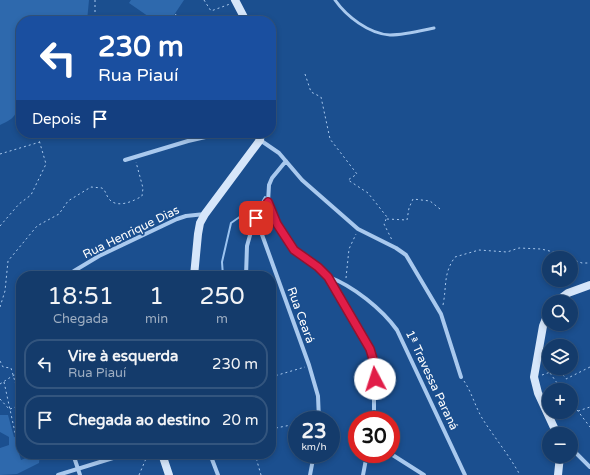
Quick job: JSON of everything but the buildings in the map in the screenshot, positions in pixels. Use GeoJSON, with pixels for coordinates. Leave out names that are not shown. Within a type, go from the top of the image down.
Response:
{"type":"FeatureCollection","features":[{"type":"Feature","properties":{"kind":"street"},"geometry":{"type":"LineString","coordinates":[[235,1],[243,16]]}},
{"type":"Feature","properties":{"kind":"street"},"geometry":{"type":"LineString","coordinates":[[125,160],[201,138]]}},
{"type":"Feature","properties":{"kind":"street"},"geometry":{"type":"LineString","coordinates":[[194,271],[200,223],[259,138]]}},
{"type":"Feature","properties":{"kind":"street"},"geometry":{"type":"LineString","coordinates":[[261,138],[276,150],[310,188],[358,230],[396,248],[410,260],[441,314],[461,376]]}},
{"type":"Feature","properties":{"kind":"street"},"geometry":{"type":"LineString","coordinates":[[286,161],[272,178],[269,185],[268,202],[277,224],[294,250],[318,267],[328,277],[370,349],[374,370],[374,411]]}},
{"type":"Feature","properties":{"kind":"street"},"geometry":{"type":"LineString","coordinates":[[246,271],[247,246],[252,228],[256,218],[268,202]]}},
{"type":"Feature","properties":{"kind":"street","name":"Rua Henrique Dias"},"geometry":{"type":"LineString","coordinates":[[74,271],[99,256],[186,216],[205,214]]}},
{"type":"Feature","properties":{"kind":"street","name":"Rua Ceará"},"geometry":{"type":"LineString","coordinates":[[256,218],[275,271]]}},
{"type":"Feature","properties":{"kind":"street","name":"Rua Ceará"},"geometry":{"type":"LineString","coordinates":[[276,273],[309,365],[318,396],[319,411]]}},
{"type":"Feature","properties":{"kind":"street","name":"1ª Travessa Paraná"},"geometry":{"type":"LineString","coordinates":[[328,277],[344,284],[386,316],[397,330],[465,475]]}},
{"type":"Feature","properties":{"kind":"street"},"geometry":{"type":"LineString","coordinates":[[565,295],[590,285]]}},
{"type":"Feature","properties":{"kind":"street"},"geometry":{"type":"LineString","coordinates":[[542,331],[534,377],[540,399],[554,427]]}},
{"type":"Feature","properties":{"kind":"street"},"geometry":{"type":"LineString","coordinates":[[578,455],[590,467]]}},
{"type":"Feature","properties":{"kind":"street"},"geometry":{"type":"LineString","coordinates":[[75,459],[80,475]]}},
{"type":"Feature","properties":{"kind":"street"},"geometry":{"type":"LineString","coordinates":[[58,475],[110,459]]}},
{"type":"Feature","properties":{"kind":"street"},"geometry":{"type":"LineString","coordinates":[[164,459],[169,475]]}},
{"type":"Feature","properties":{"kind":"street"},"geometry":{"type":"LineString","coordinates":[[212,459],[218,475]]}},
{"type":"Feature","properties":{"kind":"street"},"geometry":{"type":"LineString","coordinates":[[400,460],[424,475]]}},
{"type":"Feature","properties":{"kind":"street"},"geometry":{"type":"LineString","coordinates":[[310,475],[312,463]]}},
{"type":"Feature","properties":{"kind":"street"},"geometry":{"type":"LineString","coordinates":[[363,475],[365,463]]}},
{"type":"Feature","properties":{"kind":"street"},"geometry":{"type":"LineString","coordinates":[[558,475],[559,463]]}},
{"type":"Feature","properties":{"kind":"lane"},"geometry":{"type":"LineString","coordinates":[[335,0],[354,19],[377,32],[389,35],[434,28]]}},
{"type":"Feature","properties":{"kind":"path"},"geometry":{"type":"LineString","coordinates":[[95,0],[95,16]]}},
{"type":"Feature","properties":{"kind":"path"},"geometry":{"type":"LineString","coordinates":[[204,0],[211,11],[235,1]]}},
{"type":"Feature","properties":{"kind":"path"},"geometry":{"type":"LineString","coordinates":[[176,12],[176,16]]}},
{"type":"Feature","properties":{"kind":"path"},"geometry":{"type":"LineString","coordinates":[[306,74],[311,92],[321,96],[330,139],[357,174],[348,180],[368,192],[387,217],[384,224],[396,248]]}},
{"type":"Feature","properties":{"kind":"path"},"geometry":{"type":"LineString","coordinates":[[0,226],[19,204],[31,195],[46,164],[39,138]]}},
{"type":"Feature","properties":{"kind":"path"},"geometry":{"type":"LineString","coordinates":[[0,154],[40,142]]}},
{"type":"Feature","properties":{"kind":"path"},"geometry":{"type":"LineString","coordinates":[[0,306],[5,290],[8,261],[37,226],[59,214],[68,201],[91,187],[102,188],[109,199],[114,203],[134,201],[142,196],[143,188],[135,158]]}},
{"type":"Feature","properties":{"kind":"path"},"geometry":{"type":"LineString","coordinates":[[386,219],[407,220],[409,208],[413,199],[430,201],[440,209]]}},
{"type":"Feature","properties":{"kind":"path"},"geometry":{"type":"LineString","coordinates":[[344,284],[348,268],[347,262],[349,249],[358,230]]}},
{"type":"Feature","properties":{"kind":"path"},"geometry":{"type":"LineString","coordinates":[[441,314],[447,271],[456,256],[479,250],[507,252],[519,248],[550,251]]}},
{"type":"Feature","properties":{"kind":"path"},"geometry":{"type":"LineString","coordinates":[[578,261],[582,263],[590,262]]}},
{"type":"Feature","properties":{"kind":"path"},"geometry":{"type":"LineString","coordinates":[[0,361],[3,367],[12,368],[16,383]]}},
{"type":"Feature","properties":{"kind":"path"},"geometry":{"type":"LineString","coordinates":[[276,375],[309,365]]}},
{"type":"Feature","properties":{"kind":"path"},"geometry":{"type":"LineString","coordinates":[[578,374],[590,368]]}},
{"type":"Feature","properties":{"kind":"path"},"geometry":{"type":"LineString","coordinates":[[0,384],[14,375]]}},
{"type":"Feature","properties":{"kind":"path"},"geometry":{"type":"LineString","coordinates":[[534,377],[542,375]]}},
{"type":"Feature","properties":{"kind":"path"},"geometry":{"type":"LineString","coordinates":[[563,375],[566,379],[575,375]]}},
{"type":"Feature","properties":{"kind":"path"},"geometry":{"type":"LineString","coordinates":[[461,376],[471,390],[481,416],[514,463],[520,475]]}},
{"type":"Feature","properties":{"kind":"path"},"geometry":{"type":"LineString","coordinates":[[4,382],[16,437]]}},
{"type":"Feature","properties":{"kind":"path"},"geometry":{"type":"LineString","coordinates":[[0,399],[10,409]]}},
{"type":"Feature","properties":{"kind":"path"},"geometry":{"type":"LineString","coordinates":[[10,409],[16,407]]}},
{"type":"Feature","properties":{"kind":"path"},"geometry":{"type":"LineString","coordinates":[[578,411],[590,407]]}},
{"type":"Feature","properties":{"kind":"path"},"geometry":{"type":"LineString","coordinates":[[578,412],[590,427]]}},
{"type":"Feature","properties":{"kind":"path"},"geometry":{"type":"LineString","coordinates":[[276,428],[288,426]]}},
{"type":"Feature","properties":{"kind":"path"},"geometry":{"type":"LineString","coordinates":[[139,475],[146,459]]}},
{"type":"Feature","properties":{"kind":"path"},"geometry":{"type":"LineString","coordinates":[[256,459],[261,475]]}},
{"type":"Feature","properties":{"kind":"shaded area"},"geometry":{"type":"Polygon","coordinates":[[[0,0],[89,0],[87,16],[16,16],[16,112],[13,118],[0,125],[0,0]]]}},
{"type":"Feature","properties":{"kind":"shaded area"},"geometry":{"type":"Polygon","coordinates":[[[131,0],[184,0],[173,16],[148,16],[129,3],[131,0]]]}},
{"type":"Feature","properties":{"kind":"shaded area"},"geometry":{"type":"Polygon","coordinates":[[[0,415],[8,415],[14,437],[16,437],[16,459],[39,459],[39,463],[17,474],[0,475],[0,448],[9,445],[9,437],[0,432],[0,415]]]}},
{"type":"Feature","properties":{"kind":"waterway"},"geometry":{"type":"LineString","coordinates":[[223,271],[222,262],[231,223],[241,216],[248,217],[260,206],[265,197]]}},
{"type":"Feature","properties":{"kind":"route"},"geometry":{"type":"LineString","coordinates":[[256,218],[268,202],[277,224],[294,250],[318,267],[328,277],[370,349],[373,359],[375,379]]}}]}
